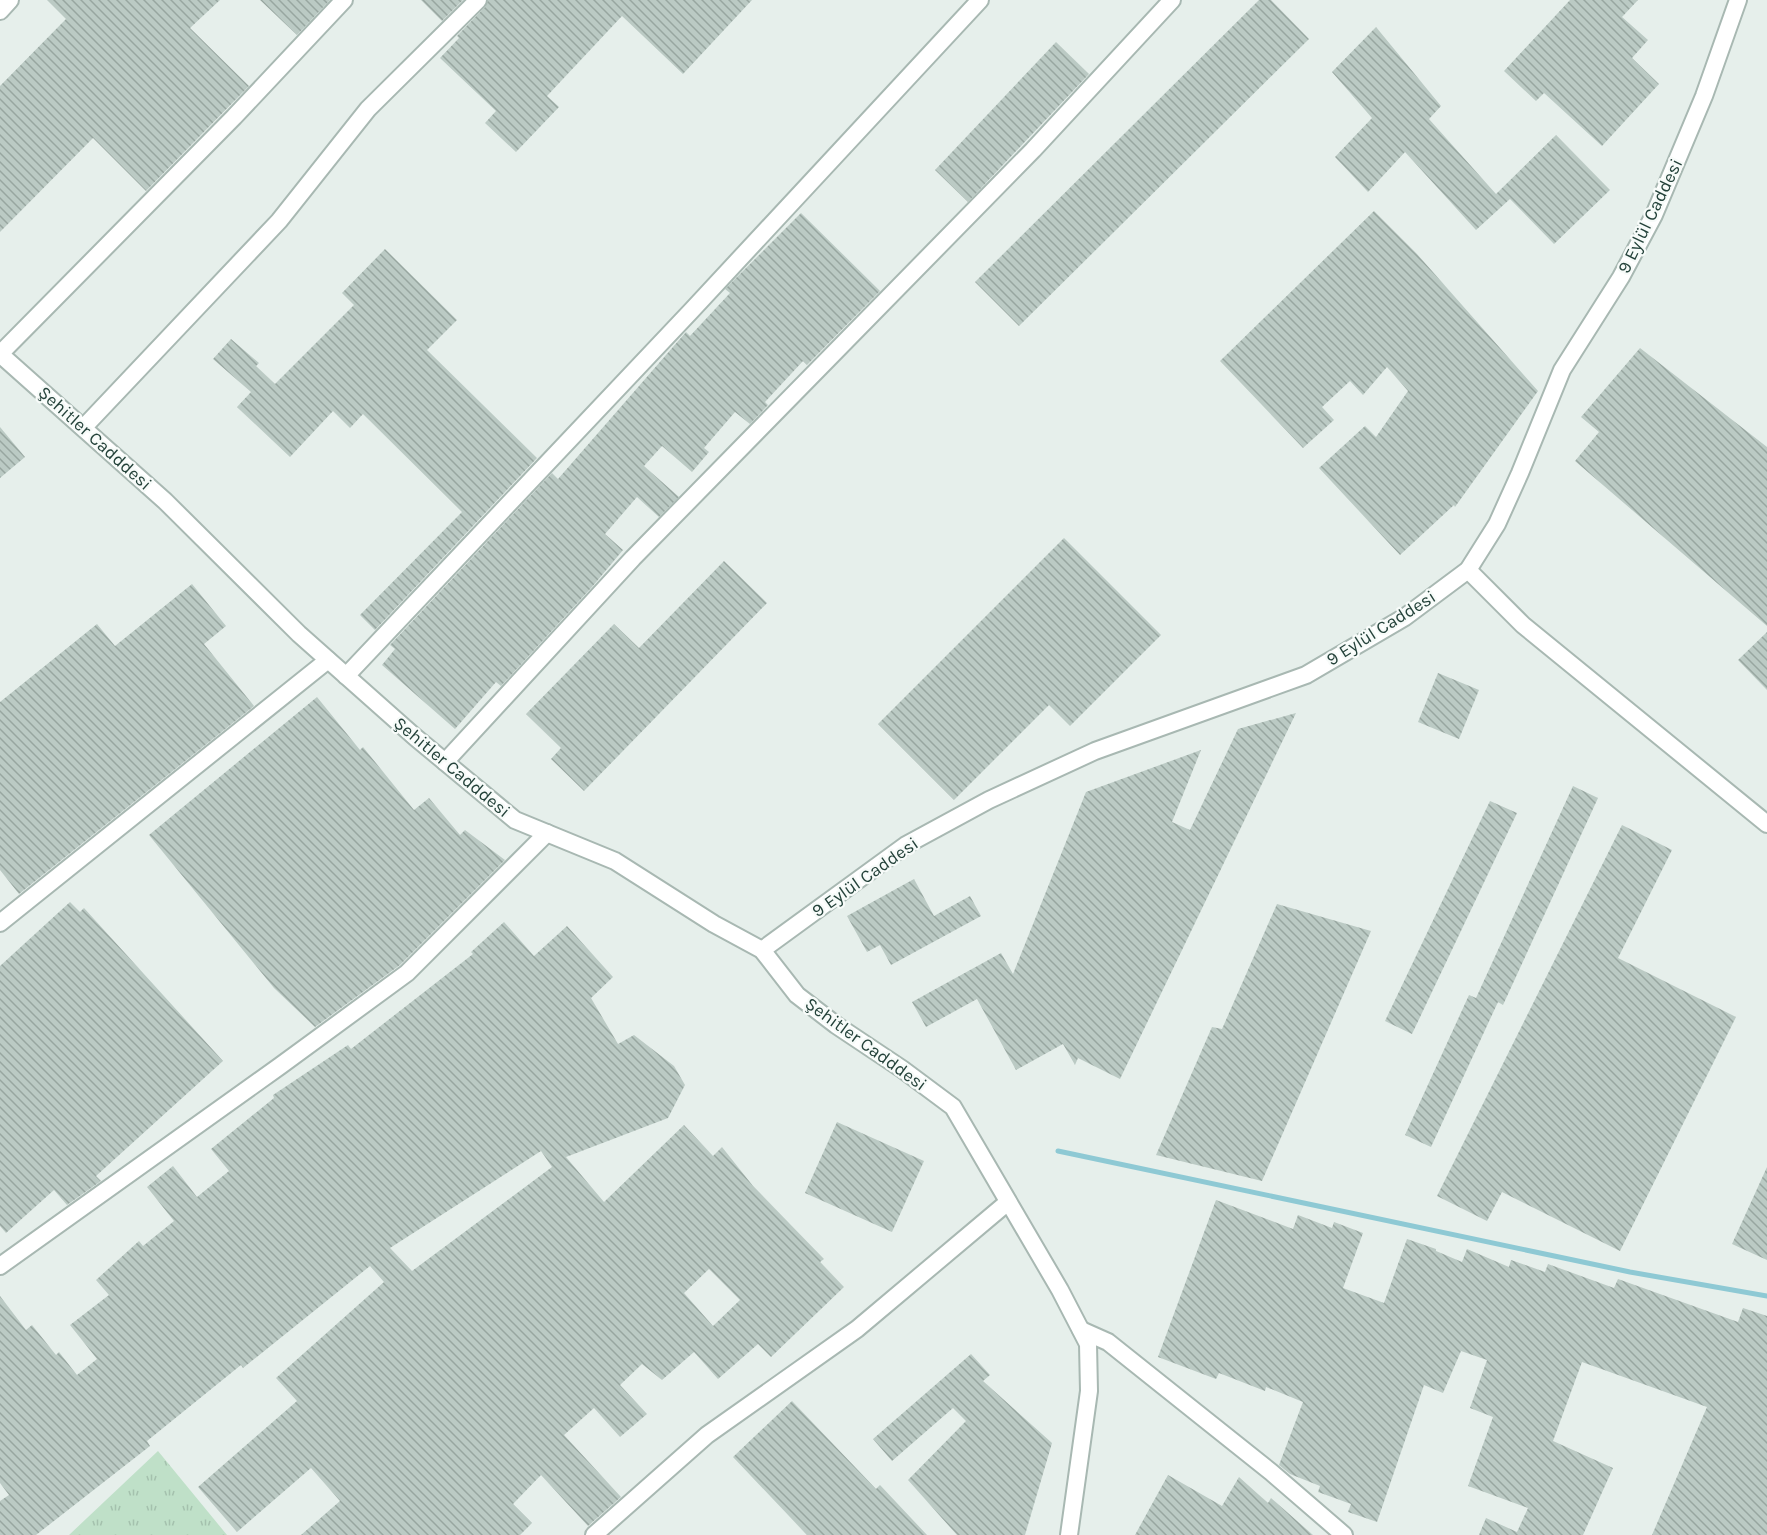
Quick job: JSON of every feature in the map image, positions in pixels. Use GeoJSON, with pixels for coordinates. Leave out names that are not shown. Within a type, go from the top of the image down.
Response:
{"type":"FeatureCollection","features":[{"type":"Feature","properties":{"kind":"street"},"geometry":{"type":"LineString","coordinates":[[0,11],[10,0]]}},
{"type":"Feature","properties":{"kind":"street"},"geometry":{"type":"LineString","coordinates":[[0,354],[234,117],[344,0]]}},
{"type":"Feature","properties":{"kind":"street"},"geometry":{"type":"LineString","coordinates":[[84,427],[279,221],[368,109],[478,0]]}},
{"type":"Feature","properties":{"kind":"street"},"geometry":{"type":"LineString","coordinates":[[346,676],[692,310],[980,0]]}},
{"type":"Feature","properties":{"kind":"street"},"geometry":{"type":"LineString","coordinates":[[445,762],[633,558],[1033,150],[1172,0]]}},
{"type":"Feature","properties":{"kind":"street","name":"9 Eylül Caddesi"},"geometry":{"type":"LineString","coordinates":[[762,950],[906,845],[989,800],[1095,751],[1306,675],[1405,617],[1468,570],[1497,524],[1562,370],[1621,277],[1654,215],[1704,96],[1738,0]]}},
{"type":"Feature","properties":{"kind":"street","name":"Şehitler Cadddesi"},"geometry":{"type":"LineString","coordinates":[[0,354],[165,501],[299,634],[515,820],[615,861],[714,924],[762,950],[797,995],[953,1107],[1060,1290],[1088,1344],[1089,1391],[1069,1535]]}},
{"type":"Feature","properties":{"kind":"street"},"geometry":{"type":"LineString","coordinates":[[1468,570],[1523,626],[1767,824]]}},
{"type":"Feature","properties":{"kind":"street"},"geometry":{"type":"LineString","coordinates":[[0,923],[328,660]]}},
{"type":"Feature","properties":{"kind":"street"},"geometry":{"type":"LineString","coordinates":[[0,1266],[407,973],[547,833]]}},
{"type":"Feature","properties":{"kind":"street"},"geometry":{"type":"LineString","coordinates":[[594,1535],[707,1435],[856,1329],[1008,1202]]}},
{"type":"Feature","properties":{"kind":"street"},"geometry":{"type":"LineString","coordinates":[[1081,1330],[1108,1342],[1271,1472],[1344,1535]]}},
{"type":"Feature","properties":{"kind":"green space"},"geometry":{"type":"Polygon","coordinates":[[[158,1451],[227,1535],[69,1535],[158,1451]]]}},
{"type":"Feature","properties":{"kind":"building"},"geometry":{"type":"Polygon","coordinates":[[[47,0],[220,0],[190,28],[249,86],[146,191],[93,138],[0,232],[0,86],[66,19],[47,0]]]}},
{"type":"Feature","properties":{"kind":"building"},"geometry":{"type":"Polygon","coordinates":[[[260,0],[330,0],[297,35],[260,0]]]}},
{"type":"Feature","properties":{"kind":"building"},"geometry":{"type":"Polygon","coordinates":[[[421,0],[463,0],[442,21],[421,0]]]}},
{"type":"Feature","properties":{"kind":"building"},"geometry":{"type":"Polygon","coordinates":[[[488,0],[752,0],[683,74],[622,16],[547,96],[559,107],[516,152],[485,123],[496,111],[440,58],[459,38],[457,36],[485,7],[488,0]]]}},
{"type":"Feature","properties":{"kind":"building"},"geometry":{"type":"Polygon","coordinates":[[[1259,0],[1271,0],[1309,39],[1019,326],[975,282],[1259,0]]]}},
{"type":"Feature","properties":{"kind":"building"},"geometry":{"type":"Polygon","coordinates":[[[1570,0],[1638,0],[1622,17],[1648,40],[1632,58],[1659,84],[1602,146],[1544,93],[1536,101],[1504,71],[1570,0]]]}},
{"type":"Feature","properties":{"kind":"building"},"geometry":{"type":"Polygon","coordinates":[[[1376,27],[1441,106],[1429,119],[1496,194],[1556,135],[1610,190],[1554,244],[1510,199],[1476,230],[1405,152],[1368,192],[1335,157],[1372,118],[1332,72],[1376,27]]]}},
{"type":"Feature","properties":{"kind":"building"},"geometry":{"type":"Polygon","coordinates":[[[1056,42],[1089,74],[968,202],[935,170],[1056,42]]]}},
{"type":"Feature","properties":{"kind":"building"},"geometry":{"type":"Polygon","coordinates":[[[1374,211],[1417,254],[1538,391],[1455,507],[1454,505],[1400,555],[1319,468],[1365,426],[1376,437],[1408,391],[1387,367],[1363,395],[1350,381],[1322,407],[1334,420],[1303,448],[1220,361],[1374,211]]]}},
{"type":"Feature","properties":{"kind":"building"},"geometry":{"type":"Polygon","coordinates":[[[801,213],[880,291],[807,365],[803,361],[765,402],[768,405],[750,424],[735,412],[704,448],[709,452],[692,472],[662,446],[644,466],[679,497],[659,517],[637,497],[605,534],[623,550],[501,686],[496,682],[455,729],[382,665],[395,649],[390,645],[552,473],[558,479],[686,332],[690,336],[730,293],[725,289],[801,213]]]}},
{"type":"Feature","properties":{"kind":"building"},"geometry":{"type":"Polygon","coordinates":[[[385,249],[457,320],[427,350],[537,458],[375,630],[360,615],[462,512],[363,414],[350,428],[333,411],[290,457],[237,407],[251,392],[213,359],[231,339],[259,363],[256,366],[275,384],[354,305],[342,293],[385,249]]]}},
{"type":"Feature","properties":{"kind":"building"},"geometry":{"type":"Polygon","coordinates":[[[1640,348],[1767,447],[1767,626],[1575,461],[1599,432],[1581,417],[1640,348]]]}},
{"type":"Feature","properties":{"kind":"building"},"geometry":{"type":"Polygon","coordinates":[[[0,427],[25,457],[0,478],[0,427]]]}},
{"type":"Feature","properties":{"kind":"building"},"geometry":{"type":"Polygon","coordinates":[[[1064,538],[1161,635],[1070,726],[1049,705],[954,800],[878,724],[1064,538]]]}},
{"type":"Feature","properties":{"kind":"building"},"geometry":{"type":"Polygon","coordinates":[[[724,561],[767,603],[584,791],[551,759],[561,748],[526,714],[614,624],[639,648],[724,561]]]}},
{"type":"Feature","properties":{"kind":"building"},"geometry":{"type":"Polygon","coordinates":[[[192,584],[226,626],[204,644],[254,706],[19,894],[0,870],[0,702],[97,624],[115,646],[192,584]]]}},
{"type":"Feature","properties":{"kind":"building"},"geometry":{"type":"Polygon","coordinates":[[[1767,632],[1767,690],[1738,660],[1767,632]]]}},
{"type":"Feature","properties":{"kind":"building"},"geometry":{"type":"Polygon","coordinates":[[[1438,673],[1479,690],[1459,739],[1418,722],[1438,673]]]}},
{"type":"Feature","properties":{"kind":"building"},"geometry":{"type":"Polygon","coordinates":[[[317,697],[360,750],[363,747],[414,810],[429,798],[460,835],[465,830],[505,860],[400,965],[315,1027],[274,988],[149,835],[317,697]]]}},
{"type":"Feature","properties":{"kind":"building"},"geometry":{"type":"Polygon","coordinates":[[[1296,713],[1120,1079],[1078,1058],[1075,1065],[1063,1044],[1016,1070],[977,999],[926,1027],[912,1002],[1001,953],[1013,974],[1086,792],[1201,750],[1172,822],[1190,830],[1238,729],[1296,713]]]}},
{"type":"Feature","properties":{"kind":"building"},"geometry":{"type":"Polygon","coordinates":[[[1573,786],[1598,798],[1503,1005],[1498,1002],[1431,1147],[1405,1135],[1469,995],[1476,998],[1573,786]]]}},
{"type":"Feature","properties":{"kind":"building"},"geometry":{"type":"Polygon","coordinates":[[[1490,801],[1517,813],[1412,1034],[1385,1021],[1490,801]]]}},
{"type":"Feature","properties":{"kind":"building"},"geometry":{"type":"Polygon","coordinates":[[[1622,825],[1672,850],[1618,958],[1736,1017],[1620,1251],[1502,1192],[1487,1221],[1437,1196],[1622,825]]]}},
{"type":"Feature","properties":{"kind":"building"},"geometry":{"type":"Polygon","coordinates":[[[914,879],[934,916],[970,896],[981,916],[891,965],[880,945],[867,952],[847,916],[914,879]]]}},
{"type":"Feature","properties":{"kind":"building"},"geometry":{"type":"Polygon","coordinates":[[[70,902],[80,912],[84,908],[223,1061],[96,1176],[101,1181],[67,1205],[54,1190],[6,1233],[0,1226],[0,966],[70,902]]]}},
{"type":"Feature","properties":{"kind":"building"},"geometry":{"type":"Polygon","coordinates":[[[1277,904],[1371,931],[1262,1181],[1156,1155],[1212,1027],[1222,1029],[1277,904]]]}},
{"type":"Feature","properties":{"kind":"building"},"geometry":{"type":"Polygon","coordinates":[[[504,922],[534,956],[567,926],[613,977],[591,998],[618,1044],[634,1035],[674,1066],[685,1085],[668,1118],[566,1157],[604,1202],[684,1125],[713,1156],[722,1147],[753,1186],[824,1259],[820,1262],[844,1287],[771,1357],[758,1344],[718,1379],[694,1352],[662,1380],[642,1364],[620,1385],[647,1414],[620,1437],[594,1408],[564,1435],[621,1497],[588,1526],[541,1475],[513,1504],[532,1523],[520,1535],[301,1535],[340,1501],[311,1468],[237,1532],[198,1487],[297,1401],[276,1378],[384,1282],[370,1266],[243,1368],[241,1365],[147,1441],[150,1446],[36,1535],[0,1535],[0,1501],[9,1495],[0,1483],[0,1296],[26,1330],[32,1325],[56,1355],[59,1352],[77,1375],[97,1359],[70,1325],[109,1295],[96,1280],[139,1241],[143,1246],[174,1221],[147,1187],[173,1166],[197,1197],[229,1171],[211,1149],[274,1098],[273,1095],[348,1045],[351,1049],[473,954],[471,952],[504,922]],[[541,1151],[390,1248],[412,1271],[552,1167],[541,1151]],[[709,1269],[684,1293],[713,1326],[740,1300],[709,1269]]]}},
{"type":"Feature","properties":{"kind":"building"},"geometry":{"type":"Polygon","coordinates":[[[837,1122],[924,1161],[892,1232],[805,1193],[837,1122]]]}},
{"type":"Feature","properties":{"kind":"building"},"geometry":{"type":"Polygon","coordinates":[[[1767,1167],[1767,1260],[1732,1244],[1767,1167]]]}},
{"type":"Feature","properties":{"kind":"building"},"geometry":{"type":"Polygon","coordinates":[[[1216,1200],[1293,1229],[1298,1215],[1332,1228],[1334,1222],[1363,1233],[1343,1288],[1384,1303],[1407,1239],[1436,1249],[1462,1262],[1467,1249],[1509,1267],[1511,1260],[1545,1272],[1548,1264],[1614,1288],[1618,1279],[1738,1322],[1743,1308],[1767,1316],[1767,1535],[1652,1535],[1707,1407],[1582,1362],[1553,1441],[1613,1468],[1583,1535],[1479,1535],[1486,1518],[1517,1532],[1528,1508],[1468,1486],[1493,1417],[1470,1408],[1487,1360],[1461,1351],[1443,1393],[1424,1385],[1377,1522],[1348,1512],[1351,1504],[1318,1492],[1320,1486],[1290,1474],[1279,1465],[1303,1402],[1266,1387],[1265,1391],[1219,1373],[1216,1379],[1158,1357],[1216,1200]]]}},
{"type":"Feature","properties":{"kind":"building"},"geometry":{"type":"Polygon","coordinates":[[[971,1354],[990,1375],[983,1381],[1052,1443],[1025,1535],[957,1535],[908,1480],[966,1421],[953,1408],[892,1461],[873,1439],[971,1354]]]}},
{"type":"Feature","properties":{"kind":"building"},"geometry":{"type":"Polygon","coordinates":[[[792,1401],[876,1489],[880,1485],[927,1535],[807,1535],[733,1457],[792,1401]]]}},
{"type":"Feature","properties":{"kind":"building"},"geometry":{"type":"Polygon","coordinates":[[[1168,1475],[1222,1506],[1239,1477],[1268,1503],[1271,1498],[1313,1535],[1135,1535],[1168,1475]]]}},
{"type":"Feature","properties":{"kind":"waterway"},"geometry":{"type":"LineString","coordinates":[[1058,1151],[1630,1272],[1767,1296]]}}]}
